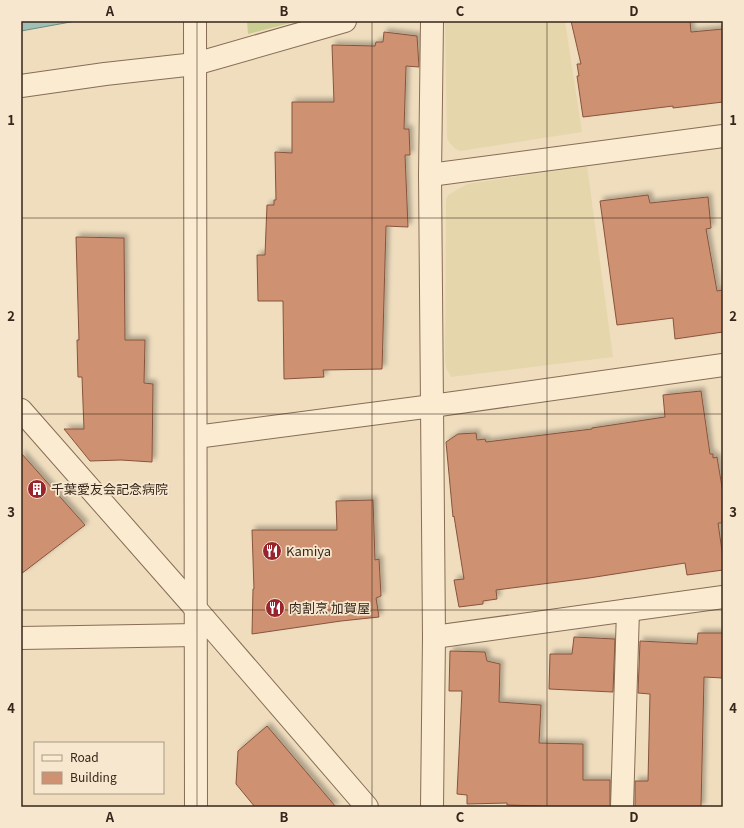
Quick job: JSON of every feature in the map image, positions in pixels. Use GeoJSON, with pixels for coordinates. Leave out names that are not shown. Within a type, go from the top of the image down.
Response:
{"type":"FeatureCollection","features":[{"type":"Feature","properties":{"kind":"street"},"geometry":{"type":"LineString","coordinates":[[195,21],[196,807]]}},
{"type":"Feature","properties":{"kind":"street"},"geometry":{"type":"LineString","coordinates":[[21,86],[105,74],[345,21]]}},
{"type":"Feature","properties":{"kind":"street"},"geometry":{"type":"LineString","coordinates":[[432,21],[430,175],[434,638],[432,807]]}},
{"type":"Feature","properties":{"kind":"street"},"geometry":{"type":"LineString","coordinates":[[430,175],[723,136]]}},
{"type":"Feature","properties":{"kind":"street"},"geometry":{"type":"LineString","coordinates":[[196,437],[432,406],[723,365]]}},
{"type":"Feature","properties":{"kind":"street"},"geometry":{"type":"LineString","coordinates":[[21,410],[367,807]]}},
{"type":"Feature","properties":{"kind":"street"},"geometry":{"type":"LineString","coordinates":[[434,638],[723,597]]}},
{"type":"Feature","properties":{"kind":"street"},"geometry":{"type":"LineString","coordinates":[[622,807],[628,610]]}},
{"type":"Feature","properties":{"kind":"street"},"geometry":{"type":"LineString","coordinates":[[21,638],[196,635]]}},
{"type":"Feature","properties":{"kind":"shaded area"},"geometry":{"type":"Polygon","coordinates":[[[445,21],[565,21],[582,132],[460,151],[454,148],[447,139],[445,21]]]}},
{"type":"Feature","properties":{"kind":"shaded area"},"geometry":{"type":"Polygon","coordinates":[[[587,166],[613,357],[451,377],[446,368],[445,361],[446,200],[448,195],[467,184],[587,166]]]}},
{"type":"Feature","properties":{"kind":"green space"},"geometry":{"type":"Polygon","coordinates":[[[247,21],[298,21],[248,34],[247,21]]]}},
{"type":"Feature","properties":{"kind":"water"},"geometry":{"type":"Polygon","coordinates":[[[21,21],[76,21],[21,31],[21,21]]]}},
{"type":"Feature","properties":{"kind":"building"},"geometry":{"type":"Polygon","coordinates":[[[571,21],[690,21],[691,32],[723,29],[723,102],[673,108],[673,106],[583,117],[577,76],[579,76],[577,64],[581,64],[571,21]]]}},
{"type":"Feature","properties":{"kind":"building"},"geometry":{"type":"Polygon","coordinates":[[[384,32],[417,36],[419,67],[406,66],[404,129],[409,129],[410,155],[405,155],[408,227],[386,226],[382,369],[323,370],[324,377],[284,379],[283,301],[258,301],[257,255],[265,255],[267,205],[274,205],[274,200],[276,200],[275,152],[292,153],[292,102],[334,102],[332,45],[375,46],[376,42],[383,42],[384,32]]]}},
{"type":"Feature","properties":{"kind":"building"},"geometry":{"type":"Polygon","coordinates":[[[648,195],[650,203],[708,197],[711,228],[706,229],[717,291],[723,290],[723,332],[675,339],[673,318],[617,325],[600,201],[648,195]]]}},
{"type":"Feature","properties":{"kind":"building"},"geometry":{"type":"Polygon","coordinates":[[[76,237],[124,238],[125,340],[145,340],[144,383],[153,384],[152,462],[121,460],[90,461],[64,429],[84,429],[82,377],[78,377],[77,340],[79,340],[76,237]]]}},
{"type":"Feature","properties":{"kind":"building"},"geometry":{"type":"Polygon","coordinates":[[[701,391],[710,454],[713,454],[713,458],[717,457],[723,493],[722,523],[718,523],[723,558],[723,570],[687,575],[685,563],[589,578],[496,590],[497,599],[483,601],[483,604],[459,607],[454,580],[464,579],[454,516],[453,517],[446,442],[458,434],[476,433],[477,440],[485,439],[486,442],[592,429],[665,417],[663,395],[701,391]]]}},
{"type":"Feature","properties":{"kind":"building","name":"千葉愛友会記念病院"},"geometry":{"type":"Polygon","coordinates":[[[21,453],[85,525],[21,574],[21,453]]]}},
{"type":"Feature","properties":{"kind":"building"},"geometry":{"type":"Polygon","coordinates":[[[373,500],[375,560],[379,559],[381,596],[376,598],[379,617],[252,634],[254,589],[252,530],[337,530],[336,501],[373,500]]]}},
{"type":"Feature","properties":{"kind":"building"},"geometry":{"type":"Polygon","coordinates":[[[698,633],[723,633],[723,678],[704,677],[701,807],[635,807],[635,781],[648,781],[650,694],[638,693],[640,641],[697,644],[698,633]]]}},
{"type":"Feature","properties":{"kind":"building"},"geometry":{"type":"Polygon","coordinates":[[[574,637],[615,639],[613,692],[549,689],[550,654],[572,654],[574,637]]]}},
{"type":"Feature","properties":{"kind":"building"},"geometry":{"type":"Polygon","coordinates":[[[450,651],[485,652],[487,661],[500,664],[499,702],[541,705],[539,743],[583,744],[583,780],[610,780],[610,807],[541,807],[507,805],[507,803],[467,804],[467,795],[457,794],[462,691],[449,691],[450,651]]]}},
{"type":"Feature","properties":{"kind":"building"},"geometry":{"type":"Polygon","coordinates":[[[267,726],[336,807],[255,807],[236,784],[238,751],[267,726]]]}},
{"type":"Feature","properties":{"kind":"place","name":"千葉愛友会記念病院"},"geometry":{"type":"Point","coordinates":[37,489]}},
{"type":"Feature","properties":{"kind":"place","name":"Kamiya"},"geometry":{"type":"Point","coordinates":[272,551]}},
{"type":"Feature","properties":{"kind":"place","name":"肉割烹 加賀屋"},"geometry":{"type":"Point","coordinates":[275,608]}}]}
